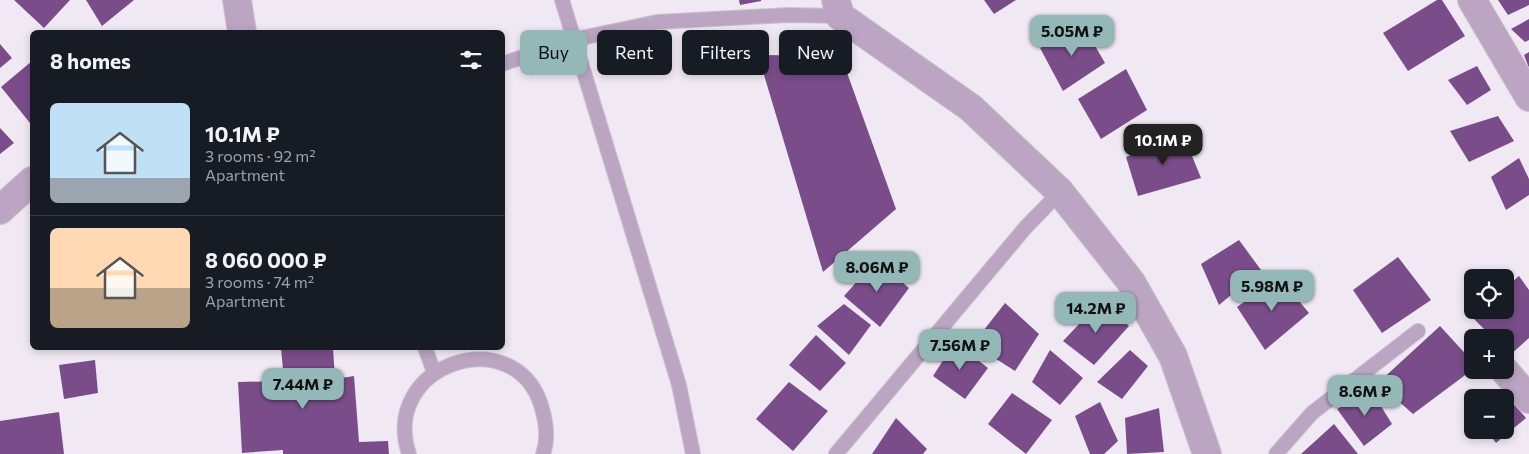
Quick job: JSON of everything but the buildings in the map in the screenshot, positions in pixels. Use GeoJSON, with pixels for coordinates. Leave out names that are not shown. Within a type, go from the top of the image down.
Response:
{"type":"FeatureCollection","features":[{"type":"Feature","properties":{"kind":"street"},"geometry":{"type":"LineString","coordinates":[[237,0],[242,30]]}},
{"type":"Feature","properties":{"kind":"street"},"geometry":{"type":"LineString","coordinates":[[1472,0],[1529,97]]}},
{"type":"Feature","properties":{"kind":"street"},"geometry":{"type":"LineString","coordinates":[[834,5],[971,108],[1060,192],[1131,282],[1173,356],[1207,454]]}},
{"type":"Feature","properties":{"kind":"street"},"geometry":{"type":"LineString","coordinates":[[0,210],[30,183]]}},
{"type":"Feature","properties":{"kind":"street"},"geometry":{"type":"LineString","coordinates":[[1512,379],[1529,399]]}},
{"type":"Feature","properties":{"kind":"lane"},"geometry":{"type":"LineString","coordinates":[[562,0],[573,30]]}},
{"type":"Feature","properties":{"kind":"lane"},"geometry":{"type":"LineString","coordinates":[[587,36],[657,22],[789,15],[834,5]]}},
{"type":"Feature","properties":{"kind":"lane"},"geometry":{"type":"LineString","coordinates":[[505,63],[520,58]]}},
{"type":"Feature","properties":{"kind":"lane"},"geometry":{"type":"LineString","coordinates":[[587,75],[679,385],[693,454]]}},
{"type":"Feature","properties":{"kind":"lane"},"geometry":{"type":"LineString","coordinates":[[836,454],[1025,228],[1060,192]]}},
{"type":"Feature","properties":{"kind":"lane"},"geometry":{"type":"LineString","coordinates":[[1276,454],[1312,413],[1418,331]]}},
{"type":"Feature","properties":{"kind":"lane"},"geometry":{"type":"LineString","coordinates":[[426,350],[434,372]]}},
{"type":"Feature","properties":{"kind":"lane"},"geometry":{"type":"LineString","coordinates":[[409,454],[404,423],[414,394],[434,372],[461,360],[491,360],[518,372],[538,394],[547,422],[543,454]]}}]}
